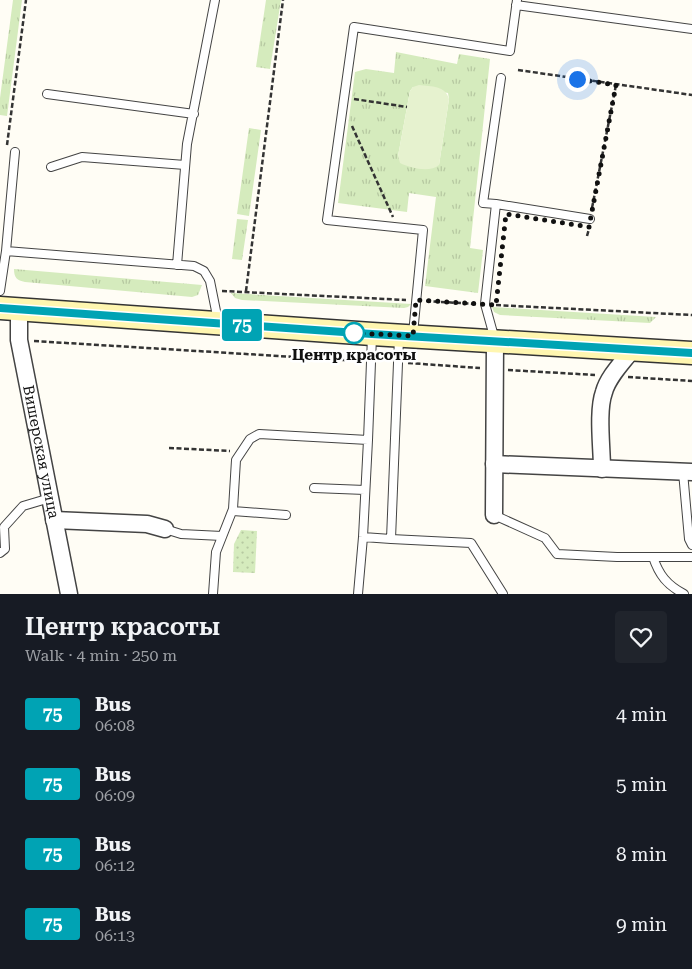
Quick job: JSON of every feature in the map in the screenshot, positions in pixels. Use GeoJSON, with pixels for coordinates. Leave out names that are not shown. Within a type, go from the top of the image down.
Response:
{"type":"FeatureCollection","features":[{"type":"Feature","properties":{"kind":"main road"},"geometry":{"type":"LineString","coordinates":[[9,309],[496,342],[692,353]]}},
{"type":"Feature","properties":{"kind":"street","name":"Вишерская улица"},"geometry":{"type":"LineString","coordinates":[[9,309],[20,340],[69,594]]}},
{"type":"Feature","properties":{"kind":"street"},"geometry":{"type":"LineString","coordinates":[[494,515],[494,369],[496,342]]}},
{"type":"Feature","properties":{"kind":"street"},"geometry":{"type":"LineString","coordinates":[[602,469],[601,406],[604,392],[612,376],[632,350]]}},
{"type":"Feature","properties":{"kind":"street"},"geometry":{"type":"LineString","coordinates":[[494,464],[687,472]]}},
{"type":"Feature","properties":{"kind":"street"},"geometry":{"type":"LineString","coordinates":[[54,520],[147,524],[165,529]]}},
{"type":"Feature","properties":{"kind":"lane"},"geometry":{"type":"LineString","coordinates":[[177,265],[187,144],[216,0]]}},
{"type":"Feature","properties":{"kind":"lane"},"geometry":{"type":"LineString","coordinates":[[391,539],[398,363],[416,300],[423,230],[327,220],[354,27],[510,51],[516,3],[692,29]]}},
{"type":"Feature","properties":{"kind":"lane"},"geometry":{"type":"LineString","coordinates":[[501,78],[483,203],[590,219]]}},
{"type":"Feature","properties":{"kind":"lane"},"geometry":{"type":"LineString","coordinates":[[47,94],[194,114]]}},
{"type":"Feature","properties":{"kind":"lane"},"geometry":{"type":"LineString","coordinates":[[0,291],[6,252],[14,152]]}},
{"type":"Feature","properties":{"kind":"lane"},"geometry":{"type":"LineString","coordinates":[[51,166],[82,157],[185,165]]}},
{"type":"Feature","properties":{"kind":"lane"},"geometry":{"type":"LineString","coordinates":[[496,204],[485,304],[496,342]]}},
{"type":"Feature","properties":{"kind":"lane"},"geometry":{"type":"LineString","coordinates":[[6,252],[194,266],[204,271],[210,281],[218,323]]}},
{"type":"Feature","properties":{"kind":"lane"},"geometry":{"type":"LineString","coordinates":[[358,594],[363,537],[372,334]]}},
{"type":"Feature","properties":{"kind":"lane"},"geometry":{"type":"LineString","coordinates":[[213,594],[216,552],[233,511],[236,464],[250,439],[259,434],[368,440]]}},
{"type":"Feature","properties":{"kind":"lane"},"geometry":{"type":"LineString","coordinates":[[687,472],[689,539],[692,545]]}},
{"type":"Feature","properties":{"kind":"lane"},"geometry":{"type":"LineString","coordinates":[[314,488],[365,490]]}},
{"type":"Feature","properties":{"kind":"lane"},"geometry":{"type":"LineString","coordinates":[[0,553],[5,549],[4,527],[23,506],[50,498]]}},
{"type":"Feature","properties":{"kind":"lane"},"geometry":{"type":"LineString","coordinates":[[233,511],[286,515]]}},
{"type":"Feature","properties":{"kind":"lane"},"geometry":{"type":"LineString","coordinates":[[494,515],[545,538],[557,554],[653,557],[692,556]]}},
{"type":"Feature","properties":{"kind":"lane"},"geometry":{"type":"LineString","coordinates":[[165,529],[181,534],[222,536]]}},
{"type":"Feature","properties":{"kind":"lane"},"geometry":{"type":"LineString","coordinates":[[363,537],[471,543],[503,594]]}},
{"type":"Feature","properties":{"kind":"lane"},"geometry":{"type":"LineString","coordinates":[[653,557],[664,580],[684,594]]}},
{"type":"Feature","properties":{"kind":"path"},"geometry":{"type":"LineString","coordinates":[[7,144],[26,0]]}},
{"type":"Feature","properties":{"kind":"path"},"geometry":{"type":"LineString","coordinates":[[246,291],[283,0]]}},
{"type":"Feature","properties":{"kind":"path"},"geometry":{"type":"LineString","coordinates":[[518,70],[692,95]]}},
{"type":"Feature","properties":{"kind":"path"},"geometry":{"type":"LineString","coordinates":[[587,236],[616,85]]}},
{"type":"Feature","properties":{"kind":"path"},"geometry":{"type":"LineString","coordinates":[[344,98],[407,107]]}},
{"type":"Feature","properties":{"kind":"path"},"geometry":{"type":"LineString","coordinates":[[343,107],[397,227]]}},
{"type":"Feature","properties":{"kind":"path"},"geometry":{"type":"LineString","coordinates":[[212,291],[246,291],[692,315]]}},
{"type":"Feature","properties":{"kind":"path"},"geometry":{"type":"LineString","coordinates":[[496,305],[497,299]]}},
{"type":"Feature","properties":{"kind":"path"},"geometry":{"type":"LineString","coordinates":[[20,340],[372,361]]}},
{"type":"Feature","properties":{"kind":"path"},"geometry":{"type":"LineString","coordinates":[[398,363],[692,381]]}},
{"type":"Feature","properties":{"kind":"path"},"geometry":{"type":"LineString","coordinates":[[169,448],[242,451]]}},
{"type":"Feature","properties":{"kind":"green space"},"geometry":{"type":"Polygon","coordinates":[[[13,0],[22,0],[7,116],[0,115],[0,98],[13,0]]]}},
{"type":"Feature","properties":{"kind":"green space"},"geometry":{"type":"Polygon","coordinates":[[[266,0],[281,0],[270,69],[256,67],[266,0]]]}},
{"type":"Feature","properties":{"kind":"green space"},"geometry":{"type":"Polygon","coordinates":[[[396,52],[457,64],[459,54],[490,59],[470,248],[483,250],[478,293],[425,286],[436,197],[409,193],[407,212],[338,203],[355,72],[366,69],[394,73],[396,52]],[[413,87],[410,91],[398,156],[439,165],[449,99],[448,93],[413,87]]]}},
{"type":"Feature","properties":{"kind":"green space"},"geometry":{"type":"Polygon","coordinates":[[[419,85],[441,89],[447,94],[449,99],[439,165],[431,169],[420,169],[404,165],[400,163],[398,156],[410,91],[413,87],[419,85]]]}},
{"type":"Feature","properties":{"kind":"green space"},"geometry":{"type":"Polygon","coordinates":[[[249,128],[261,130],[249,216],[237,214],[249,128]]]}},
{"type":"Feature","properties":{"kind":"green space"},"geometry":{"type":"Polygon","coordinates":[[[237,219],[248,220],[242,260],[232,259],[237,219]]]}},
{"type":"Feature","properties":{"kind":"green space"},"geometry":{"type":"Polygon","coordinates":[[[14,269],[202,285],[198,295],[192,297],[25,282],[16,278],[14,269]]]}},
{"type":"Feature","properties":{"kind":"green space"},"geometry":{"type":"Polygon","coordinates":[[[231,293],[411,304],[404,308],[242,300],[235,298],[231,293]]]}},
{"type":"Feature","properties":{"kind":"green space"},"geometry":{"type":"Polygon","coordinates":[[[492,307],[656,317],[650,323],[500,315],[494,312],[492,307]]]}},
{"type":"Feature","properties":{"kind":"green space"},"geometry":{"type":"Polygon","coordinates":[[[241,530],[257,531],[255,573],[233,572],[234,544],[241,530]]]}},
{"type":"Feature","properties":{"kind":"bus line","name":"75"},"geometry":{"type":"LineString","coordinates":[[0,308],[372,334],[692,353]]}},
{"type":"Feature","properties":{"kind":"place","name":"Центр красоты"},"geometry":{"type":"Point","coordinates":[354,333]}},
{"type":"Feature","properties":{"kind":"route"},"geometry":{"type":"LineString","coordinates":[[354,333],[413,336],[416,300],[496,305],[506,214],[589,227],[616,85],[577,79]]}}]}
